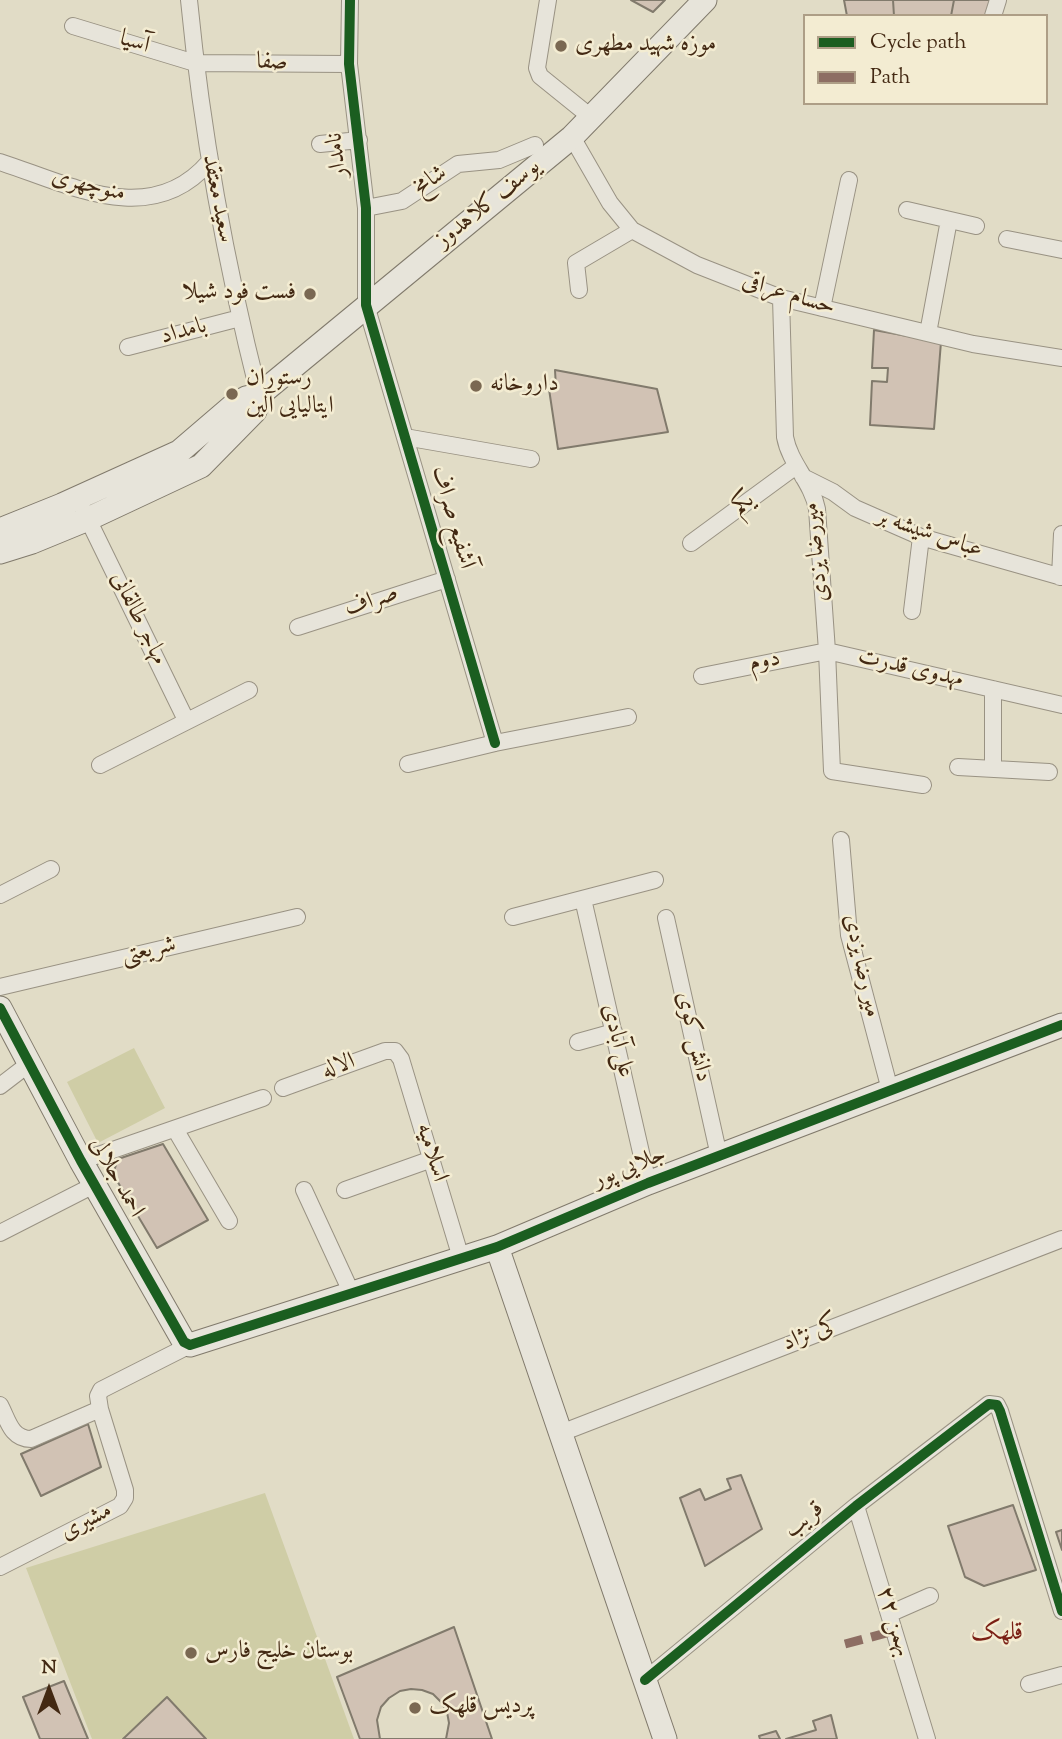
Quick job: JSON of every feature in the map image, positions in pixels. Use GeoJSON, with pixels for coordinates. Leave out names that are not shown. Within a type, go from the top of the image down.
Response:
{"type":"FeatureCollection","features":[{"type":"Feature","properties":{"kind":"street","name":"سعید معتقد"},"geometry":{"type":"LineString","coordinates":[[189,0],[209,162],[240,318],[259,395]]}},
{"type":"Feature","properties":{"kind":"street","name":"نامدار"},"geometry":{"type":"LineString","coordinates":[[351,0],[349,64],[366,208],[366,305]]}},
{"type":"Feature","properties":{"kind":"street"},"geometry":{"type":"LineString","coordinates":[[548,0],[537,68],[540,76],[592,118]]}},
{"type":"Feature","properties":{"kind":"street","name":"یوسف کلاهدوز"},"geometry":{"type":"LineString","coordinates":[[0,530],[179,452],[235,404],[259,395],[572,137],[705,0]]}},
{"type":"Feature","properties":{"kind":"street","name":"آسیا"},"geometry":{"type":"LineString","coordinates":[[73,26],[195,63]]}},
{"type":"Feature","properties":{"kind":"street","name":"صفا"},"geometry":{"type":"LineString","coordinates":[[195,63],[349,64]]}},
{"type":"Feature","properties":{"kind":"street","name":"حسام عراقی"},"geometry":{"type":"LineString","coordinates":[[572,137],[610,203],[632,230],[697,265],[781,298],[973,344],[1062,358]]}},
{"type":"Feature","properties":{"kind":"street"},"geometry":{"type":"LineString","coordinates":[[320,144],[359,140]]}},
{"type":"Feature","properties":{"kind":"street","name":"شامخ"},"geometry":{"type":"LineString","coordinates":[[366,208],[402,201],[458,164],[499,160],[535,145]]}},
{"type":"Feature","properties":{"kind":"street","name":"منوچهری"},"geometry":{"type":"LineString","coordinates":[[0,162],[106,197],[127,200],[148,199],[169,192],[191,181],[209,162]]}},
{"type":"Feature","properties":{"kind":"street"},"geometry":{"type":"LineString","coordinates":[[822,308],[849,180]]}},
{"type":"Feature","properties":{"kind":"street"},"geometry":{"type":"LineString","coordinates":[[906,210],[976,226]]}},
{"type":"Feature","properties":{"kind":"street"},"geometry":{"type":"LineString","coordinates":[[928,333],[949,220]]}},
{"type":"Feature","properties":{"kind":"street"},"geometry":{"type":"LineString","coordinates":[[579,290],[576,263],[632,230]]}},
{"type":"Feature","properties":{"kind":"street"},"geometry":{"type":"LineString","coordinates":[[1007,239],[1062,250]]}},
{"type":"Feature","properties":{"kind":"street","name":"میررضا یزدی"},"geometry":{"type":"LineString","coordinates":[[781,298],[787,449],[811,490],[817,509],[832,771],[923,785]]}},
{"type":"Feature","properties":{"kind":"street","name":"آشفیع صراف"},"geometry":{"type":"LineString","coordinates":[[366,305],[495,743]]}},
{"type":"Feature","properties":{"kind":"street","name":"بامداد"},"geometry":{"type":"LineString","coordinates":[[128,347],[240,318]]}},
{"type":"Feature","properties":{"kind":"street","name":"یوسف کلاهدوز"},"geometry":{"type":"LineString","coordinates":[[0,552],[88,519],[201,466],[255,411],[259,395]]}},
{"type":"Feature","properties":{"kind":"street"},"geometry":{"type":"LineString","coordinates":[[405,437],[531,459]]}},
{"type":"Feature","properties":{"kind":"street","name":"عباس شیشه بر"},"geometry":{"type":"LineString","coordinates":[[800,471],[855,508],[920,537],[1061,577]]}},
{"type":"Feature","properties":{"kind":"street","name":"یکم"},"geometry":{"type":"LineString","coordinates":[[691,543],[800,471]]}},
{"type":"Feature","properties":{"kind":"street","name":"مهاجر طالقانی"},"geometry":{"type":"LineString","coordinates":[[75,498],[88,519],[186,720]]}},
{"type":"Feature","properties":{"kind":"street"},"geometry":{"type":"LineString","coordinates":[[1061,577],[1062,534]]}},
{"type":"Feature","properties":{"kind":"street"},"geometry":{"type":"LineString","coordinates":[[912,611],[920,537]]}},
{"type":"Feature","properties":{"kind":"street","name":"صراف"},"geometry":{"type":"LineString","coordinates":[[298,627],[447,579]]}},
{"type":"Feature","properties":{"kind":"street","name":"دوم"},"geometry":{"type":"LineString","coordinates":[[702,676],[827,651]]}},
{"type":"Feature","properties":{"kind":"street","name":"مهدوی قدرت"},"geometry":{"type":"LineString","coordinates":[[827,651],[1062,705]]}},
{"type":"Feature","properties":{"kind":"street","name":"مهدوی قدرت"},"geometry":{"type":"LineString","coordinates":[[992,769],[993,689]]}},
{"type":"Feature","properties":{"kind":"street"},"geometry":{"type":"LineString","coordinates":[[100,765],[249,690]]}},
{"type":"Feature","properties":{"kind":"street"},"geometry":{"type":"LineString","coordinates":[[408,764],[495,743],[628,717]]}},
{"type":"Feature","properties":{"kind":"street"},"geometry":{"type":"LineString","coordinates":[[958,767],[1049,772]]}},
{"type":"Feature","properties":{"kind":"street","name":"میر رضا یزدی"},"geometry":{"type":"LineString","coordinates":[[841,840],[849,935],[890,1090]]}},
{"type":"Feature","properties":{"kind":"street"},"geometry":{"type":"LineString","coordinates":[[0,895],[51,869]]}},
{"type":"Feature","properties":{"kind":"street"},"geometry":{"type":"LineString","coordinates":[[513,917],[655,880]]}},
{"type":"Feature","properties":{"kind":"street","name":"علی آبادی"},"geometry":{"type":"LineString","coordinates":[[583,899],[648,1183]]}},
{"type":"Feature","properties":{"kind":"street","name":"شریعتی"},"geometry":{"type":"LineString","coordinates":[[0,987],[298,917]]}},
{"type":"Feature","properties":{"kind":"street","name":"دانش کوی"},"geometry":{"type":"LineString","coordinates":[[666,918],[719,1156]]}},
{"type":"Feature","properties":{"kind":"street","name":"احمد جلالی"},"geometry":{"type":"LineString","coordinates":[[0,1008],[94,1185],[184,1342],[200,1343]]}},
{"type":"Feature","properties":{"kind":"street","name":"جلایی پور"},"geometry":{"type":"LineString","coordinates":[[200,1343],[497,1247],[648,1183],[1062,1025]]}},
{"type":"Feature","properties":{"kind":"street"},"geometry":{"type":"LineString","coordinates":[[578,1042],[614,1032]]}},
{"type":"Feature","properties":{"kind":"street","name":"الاله"},"geometry":{"type":"LineString","coordinates":[[283,1088],[385,1051],[395,1051]]}},
{"type":"Feature","properties":{"kind":"street","name":"اسلامیه"},"geometry":{"type":"LineString","coordinates":[[395,1051],[401,1059],[461,1258]]}},
{"type":"Feature","properties":{"kind":"street"},"geometry":{"type":"LineString","coordinates":[[0,1086],[30,1063]]}},
{"type":"Feature","properties":{"kind":"street"},"geometry":{"type":"LineString","coordinates":[[81,1161],[263,1098]]}},
{"type":"Feature","properties":{"kind":"street"},"geometry":{"type":"LineString","coordinates":[[176,1129],[229,1221]]}},
{"type":"Feature","properties":{"kind":"street"},"geometry":{"type":"LineString","coordinates":[[345,1190],[432,1159]]}},
{"type":"Feature","properties":{"kind":"street"},"geometry":{"type":"LineString","coordinates":[[0,1233],[94,1185]]}},
{"type":"Feature","properties":{"kind":"street"},"geometry":{"type":"LineString","coordinates":[[304,1191],[352,1294]]}},
{"type":"Feature","properties":{"kind":"street","name":"کی نژاد"},"geometry":{"type":"LineString","coordinates":[[561,1433],[1062,1239]]}},
{"type":"Feature","properties":{"kind":"street"},"geometry":{"type":"LineString","coordinates":[[497,1247],[666,1739]]}},
{"type":"Feature","properties":{"kind":"street"},"geometry":{"type":"LineString","coordinates":[[0,1405],[15,1435],[21,1439],[31,1439],[100,1409],[98,1396],[101,1390],[200,1343]]}},
{"type":"Feature","properties":{"kind":"street","name":"قریب"},"geometry":{"type":"LineString","coordinates":[[645,1680],[856,1506],[989,1404],[997,1405],[1062,1611]]}},
{"type":"Feature","properties":{"kind":"street","name":"مشیری"},"geometry":{"type":"LineString","coordinates":[[0,1567],[120,1506],[125,1490],[100,1409]]}},
{"type":"Feature","properties":{"kind":"street","name":"۲۲ بهمن"},"geometry":{"type":"LineString","coordinates":[[856,1506],[927,1739]]}},
{"type":"Feature","properties":{"kind":"street"},"geometry":{"type":"LineString","coordinates":[[889,1614],[930,1596]]}},
{"type":"Feature","properties":{"kind":"street"},"geometry":{"type":"LineString","coordinates":[[1029,1684],[1062,1675]]}},
{"type":"Feature","properties":{"kind":"shaded area"},"geometry":{"type":"Polygon","coordinates":[[[134,1048],[165,1108],[98,1143],[67,1082],[134,1048]]]}},
{"type":"Feature","properties":{"kind":"shaded area","name":"بوستان خلیج فارس"},"geometry":{"type":"Polygon","coordinates":[[[265,1493],[354,1739],[92,1739],[26,1568],[265,1493]]]}},
{"type":"Feature","properties":{"kind":"building"},"geometry":{"type":"Polygon","coordinates":[[[631,0],[665,0],[653,12],[631,0]]]}},
{"type":"Feature","properties":{"kind":"building"},"geometry":{"type":"Polygon","coordinates":[[[844,0],[893,0],[894,14],[847,14],[844,0]]]}},
{"type":"Feature","properties":{"kind":"building"},"geometry":{"type":"Polygon","coordinates":[[[893,0],[954,0],[951,14],[894,14],[893,0]]]}},
{"type":"Feature","properties":{"kind":"building"},"geometry":{"type":"Polygon","coordinates":[[[954,0],[995,0],[993,14],[951,14],[954,0]]]}},
{"type":"Feature","properties":{"kind":"building"},"geometry":{"type":"Polygon","coordinates":[[[874,330],[941,342],[934,429],[870,425],[872,381],[887,382],[888,368],[872,368],[874,330]]]}},
{"type":"Feature","properties":{"kind":"building"},"geometry":{"type":"Polygon","coordinates":[[[555,370],[657,389],[668,432],[558,449],[549,389],[556,388],[555,370]]]}},
{"type":"Feature","properties":{"kind":"building"},"geometry":{"type":"Polygon","coordinates":[[[163,1144],[208,1220],[157,1248],[113,1174],[118,1159],[163,1144]]]}},
{"type":"Feature","properties":{"kind":"building"},"geometry":{"type":"Polygon","coordinates":[[[88,1424],[101,1467],[41,1496],[21,1454],[88,1424]]]}},
{"type":"Feature","properties":{"kind":"building"},"geometry":{"type":"Polygon","coordinates":[[[741,1475],[762,1529],[705,1566],[680,1498],[700,1489],[705,1500],[731,1489],[727,1479],[741,1475]]]}},
{"type":"Feature","properties":{"kind":"building"},"geometry":{"type":"Polygon","coordinates":[[[1013,1505],[1036,1570],[984,1586],[965,1577],[948,1526],[1013,1505]]]}},
{"type":"Feature","properties":{"kind":"building"},"geometry":{"type":"Polygon","coordinates":[[[1062,1530],[1062,1550],[1056,1532],[1062,1530]]]}},
{"type":"Feature","properties":{"kind":"building","name":"پردیس قلهک"},"geometry":{"type":"Polygon","coordinates":[[[454,1627],[492,1739],[360,1739],[337,1677],[454,1627]]]}},
{"type":"Feature","properties":{"kind":"building"},"geometry":{"type":"Polygon","coordinates":[[[64,1681],[88,1739],[40,1739],[23,1697],[64,1681]]]}},
{"type":"Feature","properties":{"kind":"building"},"geometry":{"type":"Polygon","coordinates":[[[411,1689],[433,1694],[441,1702],[449,1723],[446,1739],[380,1739],[377,1720],[381,1707],[400,1691],[411,1689]]]}},
{"type":"Feature","properties":{"kind":"building"},"geometry":{"type":"Polygon","coordinates":[[[167,1697],[206,1739],[123,1739],[167,1697]]]}},
{"type":"Feature","properties":{"kind":"building"},"geometry":{"type":"Polygon","coordinates":[[[831,1715],[837,1739],[786,1739],[816,1730],[813,1721],[831,1715]]]}},
{"type":"Feature","properties":{"kind":"building"},"geometry":{"type":"Polygon","coordinates":[[[776,1731],[780,1739],[760,1739],[759,1736],[776,1731]]]}},
{"type":"Feature","properties":{"kind":"marked path"},"geometry":{"type":"LineString","coordinates":[[845,1644],[894,1631]]}},
{"type":"Feature","properties":{"kind":"cycle path"},"geometry":{"type":"LineString","coordinates":[[350,0],[349,64],[366,208],[366,305],[495,743]]}},
{"type":"Feature","properties":{"kind":"cycle path"},"geometry":{"type":"LineString","coordinates":[[0,1008],[81,1161],[184,1342],[190,1345],[497,1247],[648,1183],[1062,1025]]}},
{"type":"Feature","properties":{"kind":"cycle path"},"geometry":{"type":"LineString","coordinates":[[645,1680],[856,1506],[989,1404],[997,1405],[1000,1411],[1062,1611]]}},
{"type":"Feature","properties":{"kind":"place","name":"موزه شهید مطهری"},"geometry":{"type":"Point","coordinates":[561,46]}},
{"type":"Feature","properties":{"kind":"place","name":"فست فود شیلا"},"geometry":{"type":"Point","coordinates":[310,294]}},
{"type":"Feature","properties":{"kind":"place","name":"داروخانه"},"geometry":{"type":"Point","coordinates":[476,386]}},
{"type":"Feature","properties":{"kind":"place","name":"رستوران ایتالیایی آلین"},"geometry":{"type":"Point","coordinates":[232,394]}},
{"type":"Feature","properties":{"kind":"place","name":"بوستان خلیج فارس"},"geometry":{"type":"Point","coordinates":[191,1653]}},
{"type":"Feature","properties":{"kind":"place","name":"پردیس قلهک"},"geometry":{"type":"Point","coordinates":[415,1708]}},
{"type":"Feature","properties":{"kind":"district","name":"قلهک"},"geometry":{"type":"Point","coordinates":[997,1635]}}]}
